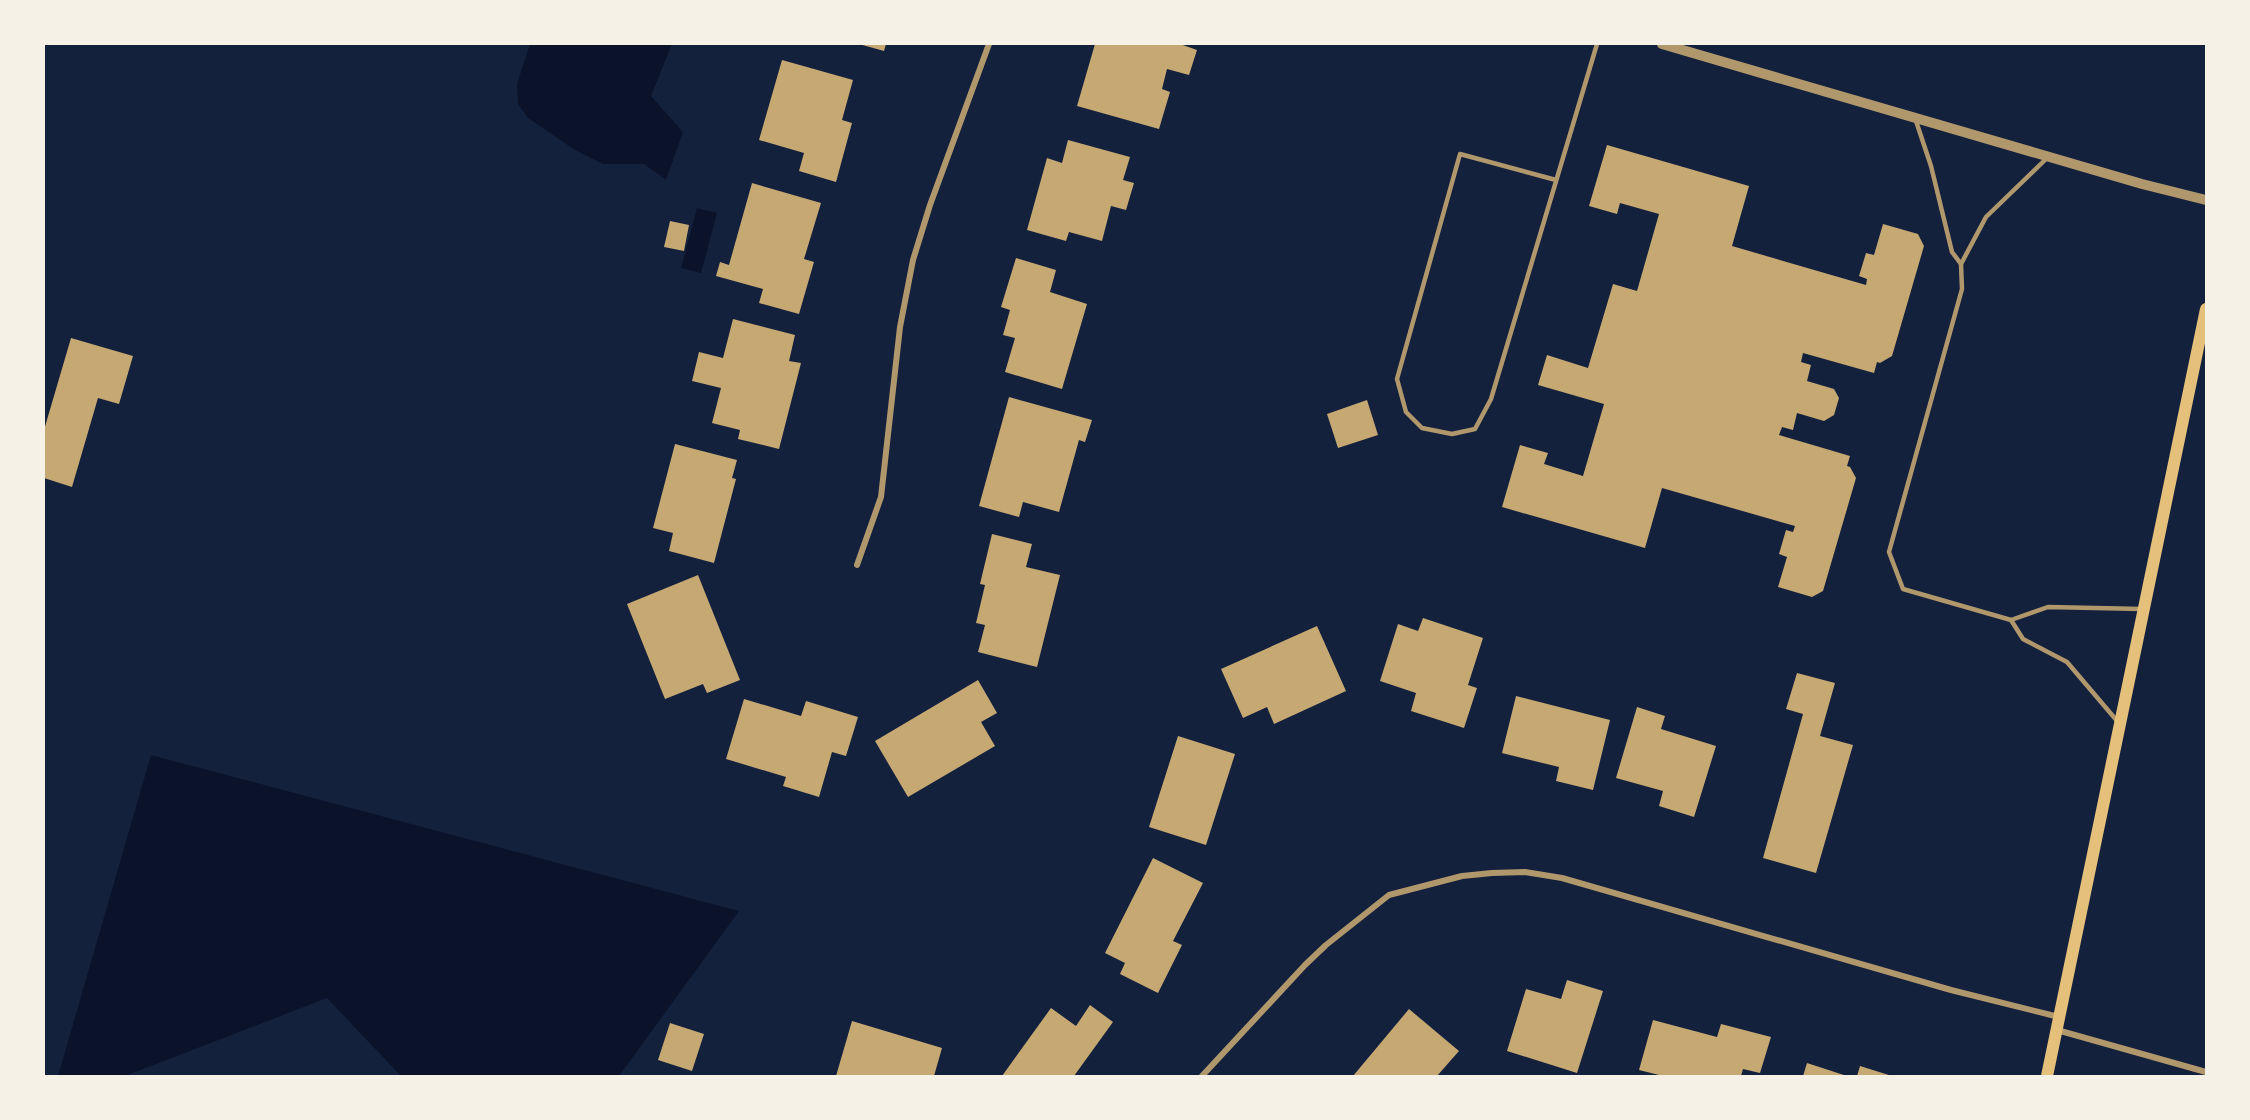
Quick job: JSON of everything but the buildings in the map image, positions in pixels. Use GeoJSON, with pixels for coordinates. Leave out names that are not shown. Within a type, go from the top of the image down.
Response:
{"type":"FeatureCollection","features":[{"type":"Feature","properties":{"kind":"main road"},"geometry":{"type":"LineString","coordinates":[[2047,1077],[2206,309]]}},
{"type":"Feature","properties":{"kind":"street"},"geometry":{"type":"LineString","coordinates":[[857,565],[881,497],[900,327],[913,260],[930,205],[989,44]]}},
{"type":"Feature","properties":{"kind":"street"},"geometry":{"type":"LineString","coordinates":[[1662,44],[2142,184],[2206,200]]}},
{"type":"Feature","properties":{"kind":"street"},"geometry":{"type":"LineString","coordinates":[[1202,1077],[1305,965],[1326,945],[1389,895],[1462,876],[1525,872],[1562,878],[1951,990],[2206,1072]]}},
{"type":"Feature","properties":{"kind":"lane"},"geometry":{"type":"LineString","coordinates":[[1556,180],[1460,154],[1397,379],[1406,412],[1422,428],[1452,434],[1474,429],[1491,399],[1597,44]]}},
{"type":"Feature","properties":{"kind":"lane"},"geometry":{"type":"LineString","coordinates":[[1915,118],[1931,166],[1952,252],[1961,264]]}},
{"type":"Feature","properties":{"kind":"lane"},"geometry":{"type":"LineString","coordinates":[[2048,157],[1986,217],[1961,264],[1962,289],[1888,552],[1903,589],[2011,621],[2048,607],[2144,609]]}},
{"type":"Feature","properties":{"kind":"lane"},"geometry":{"type":"LineString","coordinates":[[2011,621],[2023,639],[2067,662],[2120,724]]}},
{"type":"Feature","properties":{"kind":"water"},"geometry":{"type":"Polygon","coordinates":[[[530,44],[672,44],[651,96],[683,132],[666,180],[644,164],[603,164],[575,150],[528,118],[518,104],[517,84],[530,44]]]}},
{"type":"Feature","properties":{"kind":"water"},"geometry":{"type":"Polygon","coordinates":[[[697,208],[717,213],[701,273],[681,268],[697,208]]]}},
{"type":"Feature","properties":{"kind":"water"},"geometry":{"type":"Polygon","coordinates":[[[151,755],[739,911],[619,1076],[401,1076],[327,998],[125,1076],[58,1076],[151,755]]]}}]}
